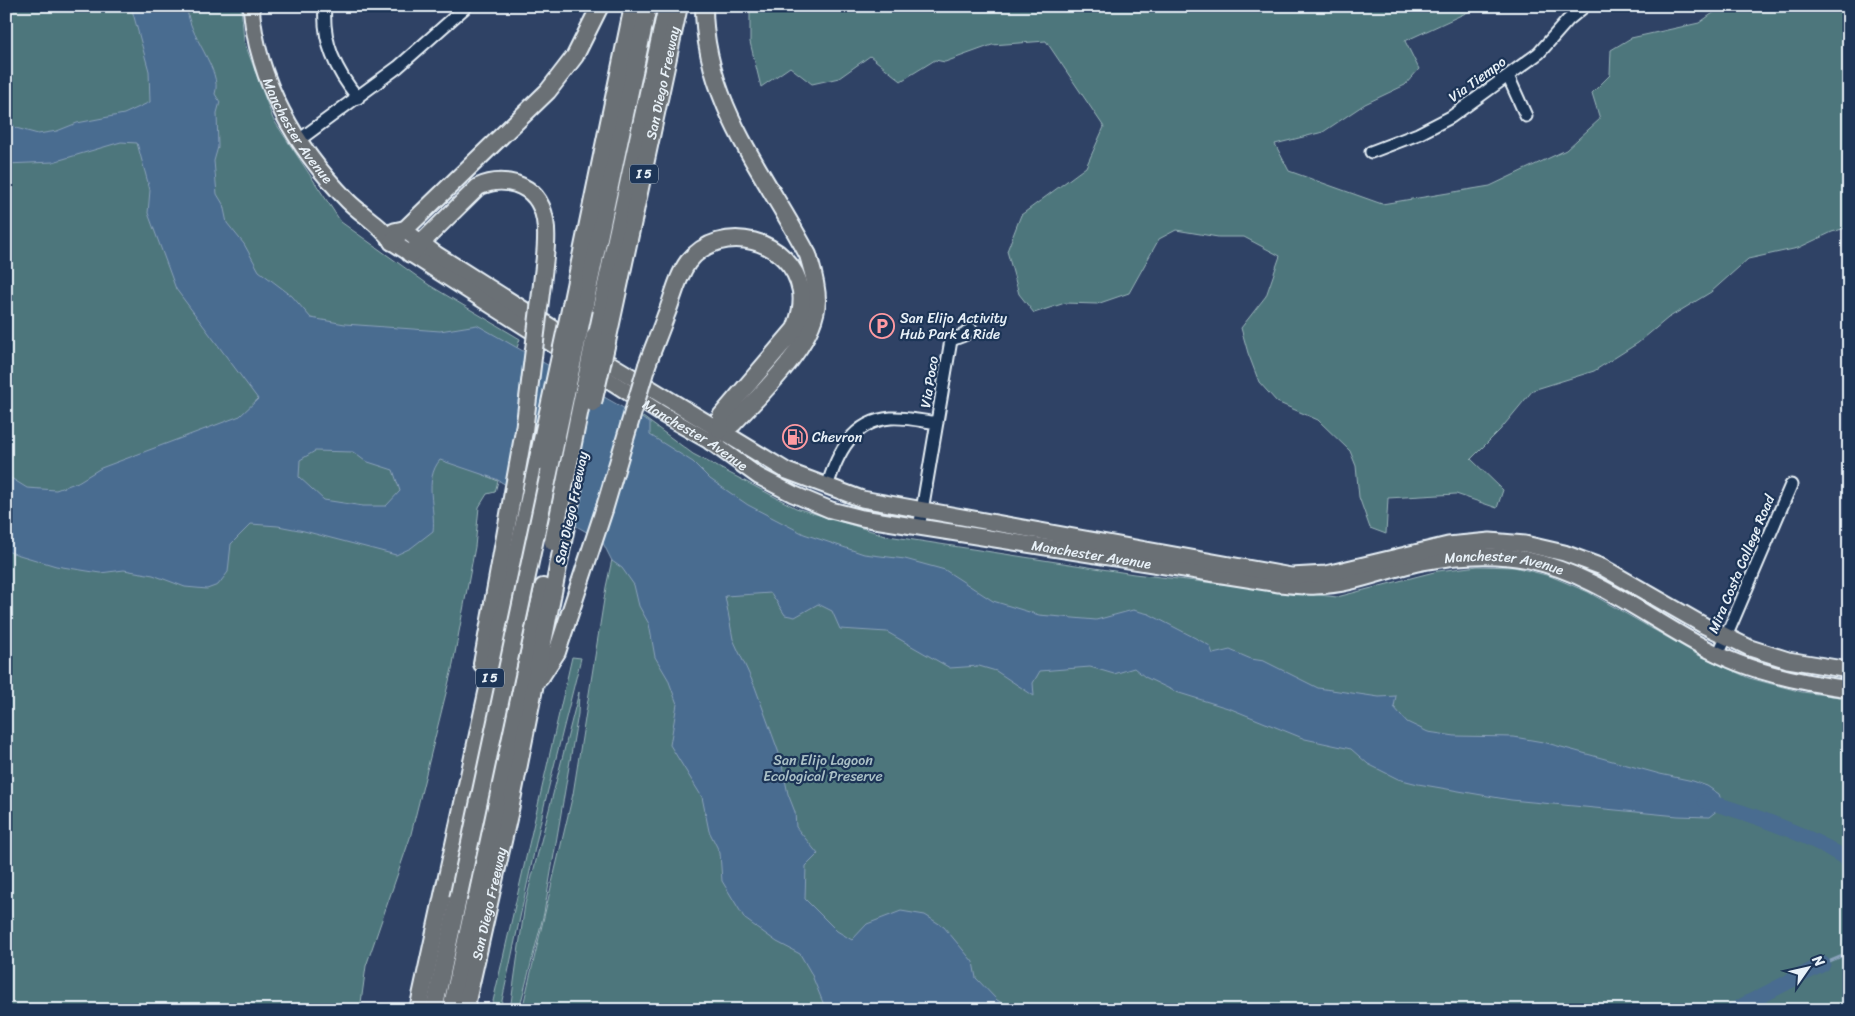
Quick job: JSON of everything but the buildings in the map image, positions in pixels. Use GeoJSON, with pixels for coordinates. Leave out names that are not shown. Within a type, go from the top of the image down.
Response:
{"type":"FeatureCollection","features":[{"type":"Feature","properties":{"kind":"highway"},"geometry":{"type":"LineString","coordinates":[[389,237],[403,229],[523,118],[548,91],[575,56],[600,6]]}},
{"type":"Feature","properties":{"kind":"highway","name":"I 5"},"geometry":{"type":"LineString","coordinates":[[418,1010],[442,893],[577,307],[632,6]]}},
{"type":"Feature","properties":{"kind":"highway"},"geometry":{"type":"LineString","coordinates":[[434,1010],[577,307],[648,6]]}},
{"type":"Feature","properties":{"kind":"highway"},"geometry":{"type":"LineString","coordinates":[[601,338],[667,6]]}},
{"type":"Feature","properties":{"kind":"highway","name":"San Diego Freeway"},"geometry":{"type":"LineString","coordinates":[[465,1010],[536,684],[558,544],[601,338],[679,6]]}},
{"type":"Feature","properties":{"kind":"highway"},"geometry":{"type":"LineString","coordinates":[[704,6],[707,48],[716,86],[733,126],[808,255],[814,277],[817,300],[810,330],[799,349],[733,424],[716,436]]}},
{"type":"Feature","properties":{"kind":"highway"},"geometry":{"type":"LineString","coordinates":[[416,248],[478,187],[487,183],[505,181],[522,186],[538,201],[545,219],[547,235],[524,431],[442,893]]}},
{"type":"Feature","properties":{"kind":"highway"},"geometry":{"type":"LineString","coordinates":[[536,684],[558,652],[647,365],[680,277],[689,262],[701,250],[715,243],[733,238],[767,245],[781,256],[792,269],[800,291],[801,312],[795,329],[721,416],[716,436]]}},
{"type":"Feature","properties":{"kind":"highway"},"geometry":{"type":"LineString","coordinates":[[451,1010],[558,544]]}},
{"type":"Feature","properties":{"kind":"main road","name":"Manchester Avenue"},"geometry":{"type":"LineString","coordinates":[[251,6],[253,23],[264,68],[275,99],[299,140],[348,202],[389,237],[416,248],[662,414],[748,450],[787,471],[862,499],[923,508],[1291,576],[1326,574],[1448,546],[1490,541],[1525,544],[1564,553],[1602,567],[1750,648],[1788,660],[1849,670]]}},
{"type":"Feature","properties":{"kind":"main road","name":"Manchester Avenue"},"geometry":{"type":"LineString","coordinates":[[403,229],[416,248]]}},
{"type":"Feature","properties":{"kind":"main road","name":"Manchester Avenue"},"geometry":{"type":"LineString","coordinates":[[716,436],[758,476],[793,494],[831,510],[862,518],[919,528],[1279,584],[1316,586],[1358,580],[1423,562],[1458,556],[1498,555],[1530,560],[1566,571],[1738,663],[1809,683],[1849,689]]}},
{"type":"Feature","properties":{"kind":"street"},"geometry":{"type":"LineString","coordinates":[[325,6],[324,21],[327,45],[339,73],[358,98]]}},
{"type":"Feature","properties":{"kind":"street"},"geometry":{"type":"LineString","coordinates":[[299,140],[400,65],[467,6]]}},
{"type":"Feature","properties":{"kind":"street","name":"Via Tiempo"},"geometry":{"type":"LineString","coordinates":[[1371,152],[1418,134],[1450,117],[1539,53],[1568,20],[1585,6]]}},
{"type":"Feature","properties":{"kind":"street"},"geometry":{"type":"LineString","coordinates":[[1508,76],[1526,116]]}},
{"type":"Feature","properties":{"kind":"street","name":"Via Poco"},"geometry":{"type":"LineString","coordinates":[[827,487],[845,443],[865,425],[891,418],[938,423],[951,340],[970,329]]}},
{"type":"Feature","properties":{"kind":"street"},"geometry":{"type":"LineString","coordinates":[[919,528],[938,423]]}},
{"type":"Feature","properties":{"kind":"street","name":"Mira Costa College Road"},"geometry":{"type":"LineString","coordinates":[[1718,653],[1727,637],[1791,485]]}},
{"type":"Feature","properties":{"kind":"green space"},"geometry":{"type":"Polygon","coordinates":[[[6,6],[241,6],[244,41],[273,119],[341,222],[429,285],[520,339],[475,471],[498,481],[495,492],[487,494],[479,507],[475,547],[452,669],[410,838],[366,966],[360,1010],[6,1010],[6,6]]]}},
{"type":"Feature","properties":{"kind":"green space"},"geometry":{"type":"Polygon","coordinates":[[[750,6],[1481,6],[1405,41],[1419,69],[1405,85],[1365,104],[1323,132],[1275,144],[1289,171],[1382,204],[1490,186],[1566,150],[1600,119],[1592,93],[1610,75],[1611,50],[1631,38],[1699,23],[1723,6],[1849,6],[1849,227],[1832,232],[1798,248],[1748,259],[1711,292],[1668,318],[1638,343],[1594,371],[1533,390],[1500,430],[1471,459],[1503,490],[1497,508],[1456,494],[1388,498],[1386,534],[1370,528],[1359,497],[1356,466],[1350,451],[1318,420],[1277,402],[1259,382],[1241,328],[1266,296],[1280,256],[1244,237],[1218,237],[1176,230],[1159,239],[1129,293],[1097,304],[1065,303],[1034,313],[1019,294],[1007,251],[1021,215],[1086,167],[1104,127],[1046,41],[992,45],[945,62],[935,60],[901,81],[870,56],[839,78],[812,84],[790,67],[761,87],[750,42],[750,6]]]}},
{"type":"Feature","properties":{"kind":"green space","name":"San Elijo Lagoon Ecological Preserve"},"geometry":{"type":"Polygon","coordinates":[[[643,417],[693,454],[796,508],[888,536],[1134,574],[1337,597],[1438,571],[1478,566],[1514,567],[1550,576],[1588,592],[1698,655],[1749,678],[1802,692],[1849,698],[1849,1010],[522,1010],[573,794],[606,587],[643,417]]]}},
{"type":"Feature","properties":{"kind":"green space"},"geometry":{"type":"Polygon","coordinates":[[[572,657],[581,658],[544,806],[500,1010],[491,1010],[572,657]]]}},
{"type":"Feature","properties":{"kind":"green space"},"geometry":{"type":"Polygon","coordinates":[[[579,692],[578,714],[544,913],[519,1010],[510,1010],[525,904],[579,692]]]}},
{"type":"Feature","properties":{"kind":"water"},"geometry":{"type":"Polygon","coordinates":[[[131,6],[187,6],[192,29],[214,74],[215,94],[220,102],[217,113],[218,147],[214,161],[217,194],[223,204],[227,223],[244,244],[259,271],[292,296],[311,318],[345,324],[440,331],[477,325],[650,423],[650,435],[693,462],[710,479],[748,505],[804,534],[864,554],[905,559],[945,570],[993,601],[1039,615],[1096,620],[1133,610],[1149,614],[1210,646],[1213,654],[1230,650],[1251,659],[1264,661],[1318,688],[1379,697],[1396,696],[1394,707],[1407,722],[1428,732],[1455,736],[1514,737],[1543,742],[1660,774],[1693,781],[1707,786],[1719,794],[1723,806],[1709,817],[1678,816],[1511,800],[1418,784],[1398,779],[1368,764],[1351,749],[1305,739],[1231,709],[1176,692],[1145,677],[1134,668],[1114,674],[1090,667],[1040,671],[1033,683],[1034,696],[996,671],[979,666],[950,668],[887,632],[840,629],[832,611],[818,604],[795,617],[785,615],[771,593],[725,596],[733,639],[755,687],[780,756],[788,794],[795,812],[796,827],[818,854],[806,866],[805,899],[837,931],[852,940],[867,924],[901,911],[925,915],[944,927],[973,962],[976,978],[997,1000],[1013,1010],[826,1010],[811,973],[800,954],[777,942],[745,919],[722,881],[720,853],[709,831],[702,797],[670,745],[677,704],[668,679],[655,657],[649,624],[639,606],[634,585],[622,568],[612,561],[602,541],[496,479],[440,460],[432,476],[431,485],[433,531],[411,548],[396,555],[304,531],[278,526],[251,524],[231,544],[228,572],[218,585],[207,589],[185,587],[153,575],[124,570],[100,573],[56,566],[6,551],[6,475],[27,488],[56,490],[78,482],[101,468],[240,416],[258,399],[176,289],[148,213],[150,190],[137,143],[121,142],[53,162],[6,164],[6,117],[16,128],[38,134],[57,131],[77,123],[124,114],[150,102],[149,71],[131,6]],[[315,451],[300,460],[299,477],[324,500],[363,506],[386,506],[400,491],[393,470],[365,461],[353,452],[315,451]]]}},
{"type":"Feature","properties":{"kind":"waterway"},"geometry":{"type":"LineString","coordinates":[[1705,801],[1800,834],[1849,861]]}},
{"type":"Feature","properties":{"kind":"waterway"},"geometry":{"type":"LineString","coordinates":[[1823,964],[1849,953]]}},
{"type":"Feature","properties":{"kind":"waterway"},"geometry":{"type":"LineString","coordinates":[[1734,1010],[1823,964]]}},
{"type":"Feature","properties":{"kind":"place","name":"San Elijo Activity Hub Park & Ride"},"geometry":{"type":"Point","coordinates":[882,326]}},
{"type":"Feature","properties":{"kind":"place","name":"Chevron"},"geometry":{"type":"Point","coordinates":[795,437]}}]}
